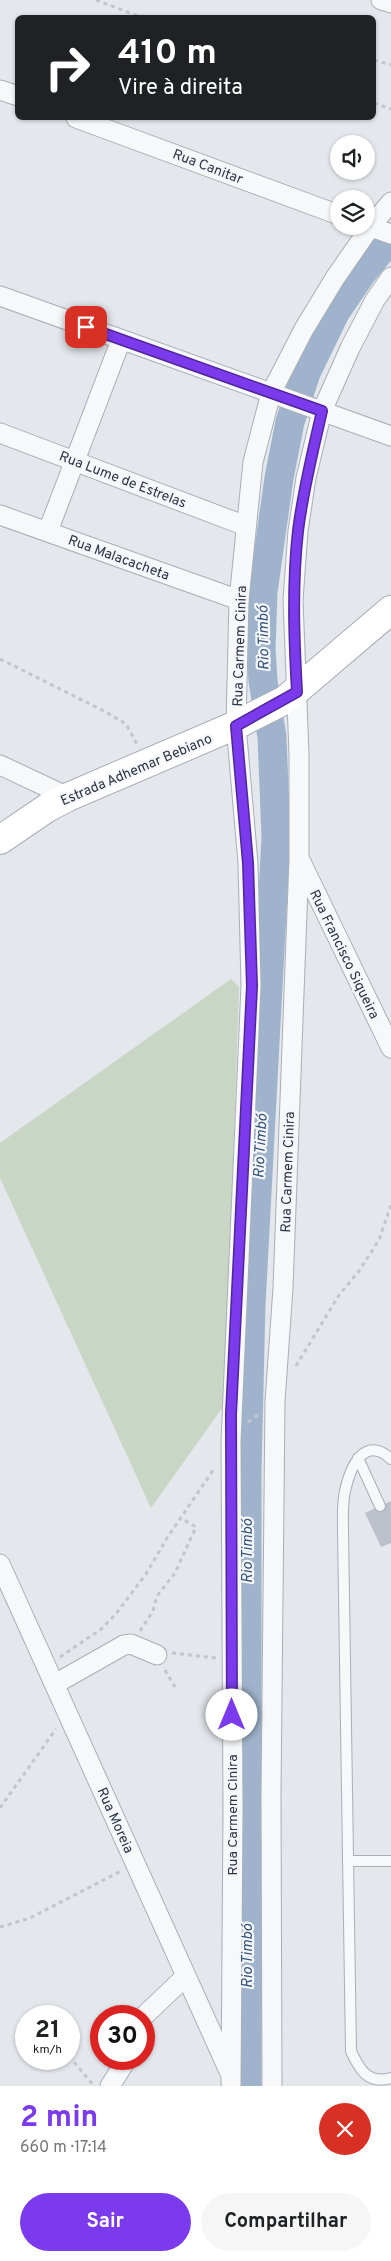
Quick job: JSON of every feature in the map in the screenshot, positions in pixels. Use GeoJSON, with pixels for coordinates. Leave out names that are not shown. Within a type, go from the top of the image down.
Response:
{"type":"FeatureCollection","features":[{"type":"Feature","properties":{"kind":"main road","name":"Estrada Adhemar Bebiano"},"geometry":{"type":"LineString","coordinates":[[0,840],[47,808],[68,797],[243,722],[291,696],[391,610]]}},
{"type":"Feature","properties":{"kind":"street"},"geometry":{"type":"LineString","coordinates":[[380,0],[391,3]]}},
{"type":"Feature","properties":{"kind":"street"},"geometry":{"type":"LineString","coordinates":[[0,90],[15,95]]}},
{"type":"Feature","properties":{"kind":"street","name":"Rua Canitar"},"geometry":{"type":"LineString","coordinates":[[81,120],[330,212]]}},
{"type":"Feature","properties":{"kind":"street","name":"Rua Carmem Cinira"},"geometry":{"type":"LineString","coordinates":[[231,2081],[231,1441],[252,986],[239,600],[254,462],[277,394],[310,321],[335,278],[377,229],[391,202]]}},
{"type":"Feature","properties":{"kind":"street","name":"Rua Carmem Cinira"},"geometry":{"type":"LineString","coordinates":[[272,2086],[271,1795],[275,1401],[283,1288],[299,859],[291,696],[293,600],[298,531],[317,409],[375,300],[391,277]]}},
{"type":"Feature","properties":{"kind":"street"},"geometry":{"type":"LineString","coordinates":[[0,296],[391,436]]}},
{"type":"Feature","properties":{"kind":"street"},"geometry":{"type":"LineString","coordinates":[[48,531],[121,340]]}},
{"type":"Feature","properties":{"kind":"street","name":"Rua Lume de Estrelas"},"geometry":{"type":"LineString","coordinates":[[0,433],[246,526]]}},
{"type":"Feature","properties":{"kind":"street","name":"Rua Malacacheta"},"geometry":{"type":"LineString","coordinates":[[0,515],[239,600]]}},
{"type":"Feature","properties":{"kind":"street"},"geometry":{"type":"LineString","coordinates":[[0,765],[68,797]]}},
{"type":"Feature","properties":{"kind":"street","name":"Rua Francisco Siqueira"},"geometry":{"type":"LineString","coordinates":[[299,859],[391,1048]]}},
{"type":"Feature","properties":{"kind":"street","name":"Rua Moreia"},"geometry":{"type":"LineString","coordinates":[[0,1564],[186,1976],[231,2081]]}},
{"type":"Feature","properties":{"kind":"street"},"geometry":{"type":"LineString","coordinates":[[55,1684],[124,1645],[131,1644],[157,1654]]}},
{"type":"Feature","properties":{"kind":"street"},"geometry":{"type":"LineString","coordinates":[[155,2006],[186,1976]]}},
{"type":"Feature","properties":{"kind":"street"},"geometry":{"type":"LineString","coordinates":[[110,2086],[120,2070]]}},
{"type":"Feature","properties":{"kind":"lane"},"geometry":{"type":"LineString","coordinates":[[391,1459],[384,1453],[374,1450],[366,1452],[358,1458],[345,1492],[343,1531],[351,2051],[359,2070],[371,2078],[391,2078]]}},
{"type":"Feature","properties":{"kind":"lane"},"geometry":{"type":"LineString","coordinates":[[358,1458],[380,1506]]}},
{"type":"Feature","properties":{"kind":"lane"},"geometry":{"type":"LineString","coordinates":[[348,1860],[391,1861]]}},
{"type":"Feature","properties":{"kind":"path"},"geometry":{"type":"LineString","coordinates":[[96,0],[135,15]]}},
{"type":"Feature","properties":{"kind":"path"},"geometry":{"type":"LineString","coordinates":[[376,61],[391,65]]}},
{"type":"Feature","properties":{"kind":"path"},"geometry":{"type":"LineString","coordinates":[[376,103],[391,109]]}},
{"type":"Feature","properties":{"kind":"path"},"geometry":{"type":"LineString","coordinates":[[0,659],[104,710],[126,724],[147,763]]}},
{"type":"Feature","properties":{"kind":"path"},"geometry":{"type":"LineString","coordinates":[[295,1367],[339,1294],[359,1271],[379,1240],[391,1205]]}},
{"type":"Feature","properties":{"kind":"path"},"geometry":{"type":"LineString","coordinates":[[258,1414],[275,1401]]}},
{"type":"Feature","properties":{"kind":"path"},"geometry":{"type":"LineString","coordinates":[[46,1665],[75,1649],[100,1630],[115,1615],[146,1574],[231,1441]]}},
{"type":"Feature","properties":{"kind":"path"},"geometry":{"type":"LineString","coordinates":[[131,1644],[153,1610],[156,1596],[175,1573],[196,1527],[181,1518]]}},
{"type":"Feature","properties":{"kind":"path"},"geometry":{"type":"LineString","coordinates":[[176,1689],[157,1654],[162,1652],[232,1659]]}},
{"type":"Feature","properties":{"kind":"path"},"geometry":{"type":"LineString","coordinates":[[0,1808],[68,1712]]}},
{"type":"Feature","properties":{"kind":"path"},"geometry":{"type":"LineString","coordinates":[[0,1927],[30,1918],[135,1864]]}},
{"type":"Feature","properties":{"kind":"path"},"geometry":{"type":"LineString","coordinates":[[80,2069],[94,2086]]}},
{"type":"Feature","properties":{"kind":"green space"},"geometry":{"type":"Polygon","coordinates":[[[231,979],[239,987],[225,1404],[151,1508],[0,1178],[0,1143],[231,979]]]}},
{"type":"Feature","properties":{"kind":"building"},"geometry":{"type":"Polygon","coordinates":[[[391,1501],[391,1543],[381,1547],[365,1513],[391,1501]]]}},
{"type":"Feature","properties":{"kind":"waterway","name":"Rio Timbó"},"geometry":{"type":"LineString","coordinates":[[247,2086],[247,1471],[251,1305],[276,837],[272,737],[263,681],[261,649],[263,592],[279,478],[290,422],[306,373],[335,313],[362,273],[391,238]]}},
{"type":"Feature","properties":{"kind":"route"},"geometry":{"type":"LineString","coordinates":[[86,327],[322,411],[306,478],[298,531],[293,600],[297,692],[236,726],[244,800],[248,863],[252,986],[231,1414],[232,1715]]}}]}
